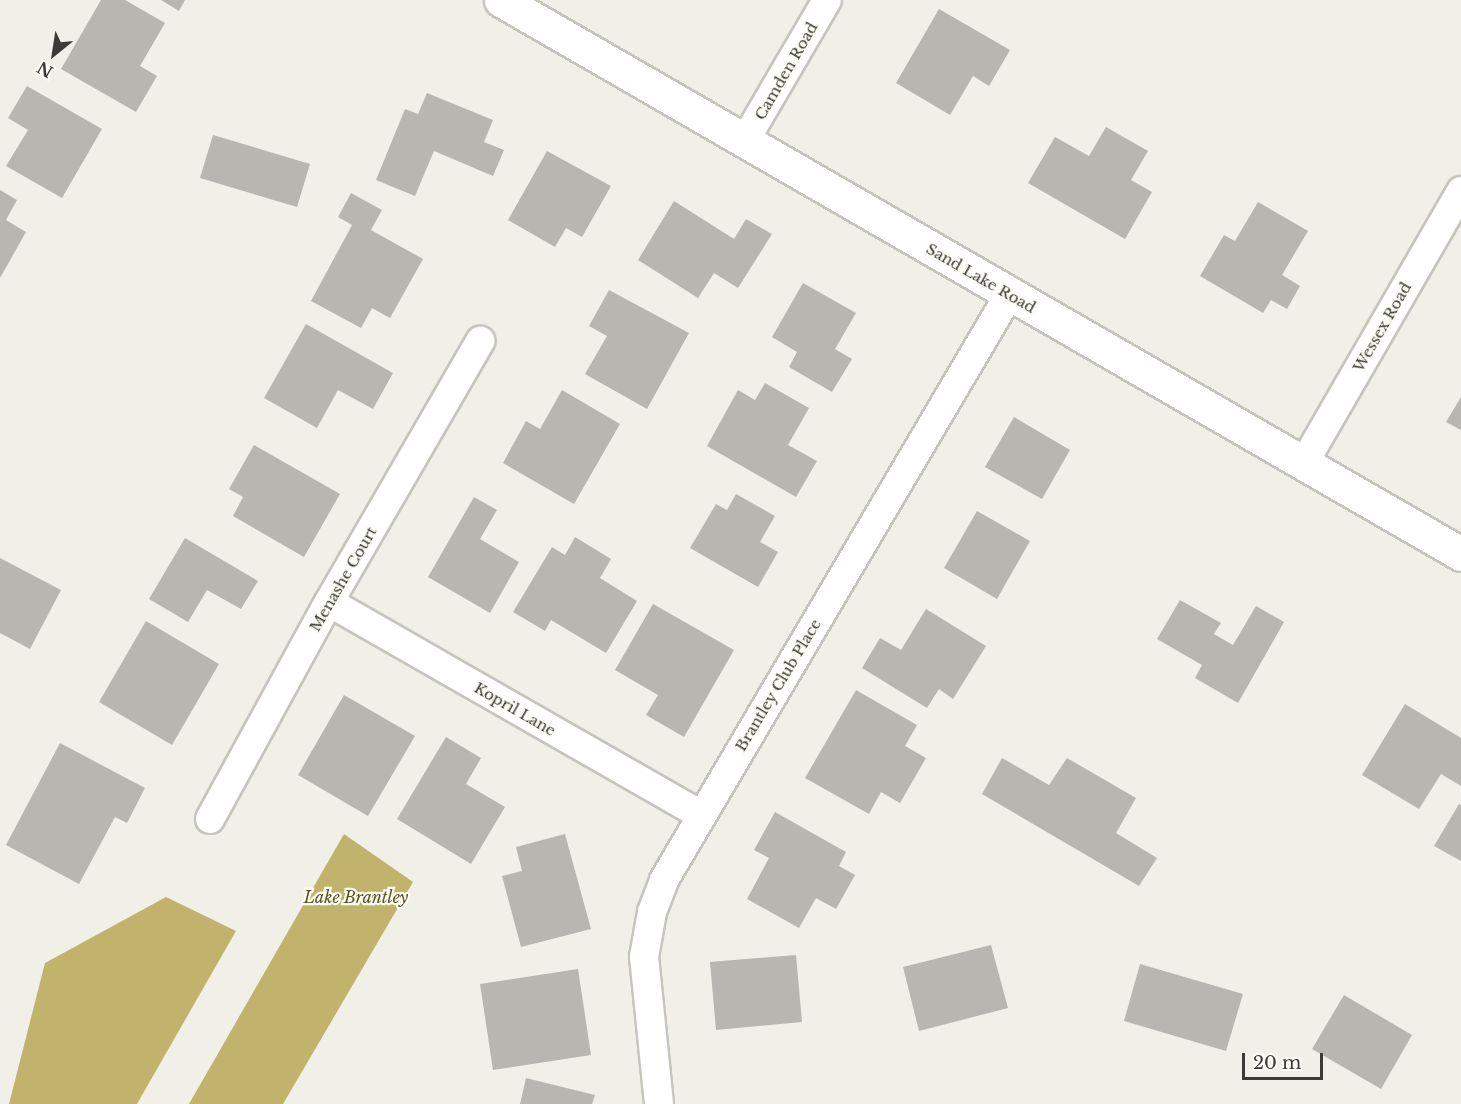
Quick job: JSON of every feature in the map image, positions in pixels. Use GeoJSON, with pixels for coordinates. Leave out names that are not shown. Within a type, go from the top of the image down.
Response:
{"type":"FeatureCollection","features":[{"type":"Feature","properties":{"kind":"street","name":"Sand Lake Road"},"geometry":{"type":"LineString","coordinates":[[501,0],[1461,554]]}},
{"type":"Feature","properties":{"kind":"street","name":"Camden Road"},"geometry":{"type":"LineString","coordinates":[[744,142],[827,0]]}},
{"type":"Feature","properties":{"kind":"street","name":"Wessex Road"},"geometry":{"type":"LineString","coordinates":[[1304,463],[1461,191]]}},
{"type":"Feature","properties":{"kind":"street","name":"Brantley Club Place"},"geometry":{"type":"LineString","coordinates":[[659,1104],[644,957],[656,901],[664,880],[1009,295]]}},
{"type":"Feature","properties":{"kind":"street","name":"Menashe Court"},"geometry":{"type":"LineString","coordinates":[[210,819],[329,602],[480,341]]}},
{"type":"Feature","properties":{"kind":"street","name":"Kopril Lane"},"geometry":{"type":"LineString","coordinates":[[329,602],[701,815]]}},
{"type":"Feature","properties":{"kind":"water","name":"Lake Brantley"},"geometry":{"type":"Polygon","coordinates":[[[344,834],[413,882],[283,1104],[189,1104],[344,834]]]}},
{"type":"Feature","properties":{"kind":"water"},"geometry":{"type":"Polygon","coordinates":[[[166,897],[236,931],[137,1104],[9,1104],[45,963],[166,897]]]}},
{"type":"Feature","properties":{"kind":"building"},"geometry":{"type":"Polygon","coordinates":[[[101,0],[125,0],[165,23],[140,66],[157,76],[136,112],[61,69],[101,0]]]}},
{"type":"Feature","properties":{"kind":"building"},"geometry":{"type":"Polygon","coordinates":[[[161,0],[185,0],[179,11],[161,0]]]}},
{"type":"Feature","properties":{"kind":"building"},"geometry":{"type":"Polygon","coordinates":[[[939,9],[1010,50],[989,86],[973,76],[950,115],[896,83],[939,9]]]}},
{"type":"Feature","properties":{"kind":"building"},"geometry":{"type":"Polygon","coordinates":[[[27,86],[102,129],[62,198],[6,166],[28,130],[8,118],[27,86]]]}},
{"type":"Feature","properties":{"kind":"building"},"geometry":{"type":"Polygon","coordinates":[[[427,93],[493,120],[484,142],[504,150],[493,176],[434,151],[415,196],[376,180],[405,109],[418,114],[427,93]]]}},
{"type":"Feature","properties":{"kind":"building"},"geometry":{"type":"Polygon","coordinates":[[[1106,127],[1148,151],[1131,180],[1152,192],[1125,239],[1028,183],[1055,137],[1089,156],[1106,127]]]}},
{"type":"Feature","properties":{"kind":"building"},"geometry":{"type":"Polygon","coordinates":[[[213,135],[310,164],[297,207],[200,178],[213,135]]]}},
{"type":"Feature","properties":{"kind":"building"},"geometry":{"type":"Polygon","coordinates":[[[547,151],[611,186],[582,237],[566,228],[555,247],[508,220],[547,151]]]}},
{"type":"Feature","properties":{"kind":"building"},"geometry":{"type":"Polygon","coordinates":[[[0,190],[17,200],[6,220],[26,232],[0,278],[0,190]]]}},
{"type":"Feature","properties":{"kind":"building"},"geometry":{"type":"Polygon","coordinates":[[[351,193],[382,210],[371,230],[423,259],[390,318],[372,308],[361,328],[311,301],[352,225],[338,217],[351,193]]]}},
{"type":"Feature","properties":{"kind":"building"},"geometry":{"type":"Polygon","coordinates":[[[674,201],[734,239],[746,219],[772,234],[738,288],[714,273],[698,298],[638,260],[674,201]]]}},
{"type":"Feature","properties":{"kind":"building"},"geometry":{"type":"Polygon","coordinates":[[[1258,202],[1308,231],[1282,275],[1300,286],[1287,309],[1271,300],[1263,313],[1200,276],[1224,235],[1235,241],[1258,202]]]}},
{"type":"Feature","properties":{"kind":"building"},"geometry":{"type":"Polygon","coordinates":[[[803,283],[856,313],[835,349],[852,359],[832,392],[789,367],[797,352],[772,337],[803,283]]]}},
{"type":"Feature","properties":{"kind":"building"},"geometry":{"type":"Polygon","coordinates":[[[609,290],[689,333],[647,409],[585,374],[607,336],[589,326],[609,290]]]}},
{"type":"Feature","properties":{"kind":"building"},"geometry":{"type":"Polygon","coordinates":[[[306,324],[393,373],[373,409],[338,390],[317,428],[264,398],[306,324]]]}},
{"type":"Feature","properties":{"kind":"building"},"geometry":{"type":"Polygon","coordinates":[[[765,383],[809,408],[788,445],[817,461],[796,497],[707,446],[738,390],[755,400],[765,383]]]}},
{"type":"Feature","properties":{"kind":"building"},"geometry":{"type":"Polygon","coordinates":[[[562,390],[620,424],[574,504],[503,463],[526,421],[540,429],[562,390]]]}},
{"type":"Feature","properties":{"kind":"building"},"geometry":{"type":"Polygon","coordinates":[[[1461,397],[1461,430],[1446,422],[1461,397]]]}},
{"type":"Feature","properties":{"kind":"building"},"geometry":{"type":"Polygon","coordinates":[[[1014,417],[1070,450],[1042,499],[985,467],[1014,417]]]}},
{"type":"Feature","properties":{"kind":"building"},"geometry":{"type":"Polygon","coordinates":[[[254,445],[340,494],[304,557],[233,516],[243,497],[229,489],[254,445]]]}},
{"type":"Feature","properties":{"kind":"building"},"geometry":{"type":"Polygon","coordinates":[[[736,494],[775,516],[760,542],[778,552],[758,587],[690,548],[716,504],[727,510],[736,494]]]}},
{"type":"Feature","properties":{"kind":"building"},"geometry":{"type":"Polygon","coordinates":[[[474,497],[497,510],[480,539],[519,562],[490,613],[428,577],[474,497]]]}},
{"type":"Feature","properties":{"kind":"building"},"geometry":{"type":"Polygon","coordinates":[[[977,511],[1030,541],[997,599],[944,568],[977,511]]]}},
{"type":"Feature","properties":{"kind":"building"},"geometry":{"type":"Polygon","coordinates":[[[575,537],[611,559],[600,578],[637,601],[606,653],[551,620],[545,631],[513,612],[552,547],[565,555],[575,537]]]}},
{"type":"Feature","properties":{"kind":"building"},"geometry":{"type":"Polygon","coordinates":[[[185,538],[258,581],[241,609],[207,590],[188,622],[149,599],[185,538]]]}},
{"type":"Feature","properties":{"kind":"building"},"geometry":{"type":"Polygon","coordinates":[[[0,558],[61,590],[30,649],[0,633],[0,558]]]}},
{"type":"Feature","properties":{"kind":"building"},"geometry":{"type":"Polygon","coordinates":[[[1180,600],[1221,623],[1214,634],[1233,645],[1256,606],[1284,622],[1238,703],[1195,678],[1202,665],[1157,639],[1180,600]]]}},
{"type":"Feature","properties":{"kind":"building"},"geometry":{"type":"Polygon","coordinates":[[[653,604],[734,650],[684,737],[646,715],[658,695],[615,670],[653,604]]]}},
{"type":"Feature","properties":{"kind":"building"},"geometry":{"type":"Polygon","coordinates":[[[926,609],[986,646],[953,699],[939,689],[927,708],[862,668],[880,638],[901,650],[926,609]]]}},
{"type":"Feature","properties":{"kind":"building"},"geometry":{"type":"Polygon","coordinates":[[[146,621],[219,664],[172,745],[99,702],[146,621]]]}},
{"type":"Feature","properties":{"kind":"building"},"geometry":{"type":"Polygon","coordinates":[[[856,690],[917,725],[905,746],[926,758],[900,803],[881,792],[869,814],[805,778],[856,690]]]}},
{"type":"Feature","properties":{"kind":"building"},"geometry":{"type":"Polygon","coordinates":[[[344,695],[415,736],[368,816],[298,775],[344,695]]]}},
{"type":"Feature","properties":{"kind":"building"},"geometry":{"type":"Polygon","coordinates":[[[1405,704],[1461,738],[1461,786],[1441,774],[1419,809],[1362,775],[1405,704]]]}},
{"type":"Feature","properties":{"kind":"building"},"geometry":{"type":"Polygon","coordinates":[[[446,737],[481,758],[466,784],[505,807],[471,864],[397,819],[446,737]]]}},
{"type":"Feature","properties":{"kind":"building"},"geometry":{"type":"Polygon","coordinates":[[[60,743],[145,788],[127,823],[115,817],[79,884],[6,845],[60,743]]]}},
{"type":"Feature","properties":{"kind":"building"},"geometry":{"type":"Polygon","coordinates":[[[1002,758],[1049,785],[1067,758],[1136,798],[1116,833],[1157,858],[1139,886],[982,794],[1002,758]]]}},
{"type":"Feature","properties":{"kind":"building"},"geometry":{"type":"Polygon","coordinates":[[[1459,804],[1461,805],[1461,861],[1434,846],[1459,804]]]}},
{"type":"Feature","properties":{"kind":"building"},"geometry":{"type":"Polygon","coordinates":[[[775,812],[846,852],[839,866],[855,875],[836,909],[816,898],[799,928],[747,899],[769,858],[754,850],[775,812]]]}},
{"type":"Feature","properties":{"kind":"building"},"geometry":{"type":"Polygon","coordinates":[[[565,834],[591,929],[521,947],[502,876],[522,871],[516,847],[565,834]]]}},
{"type":"Feature","properties":{"kind":"building"},"geometry":{"type":"Polygon","coordinates":[[[991,945],[1008,1008],[919,1031],[903,967],[991,945]]]}},
{"type":"Feature","properties":{"kind":"building"},"geometry":{"type":"Polygon","coordinates":[[[796,955],[802,1022],[716,1030],[710,962],[796,955]]]}},
{"type":"Feature","properties":{"kind":"building"},"geometry":{"type":"Polygon","coordinates":[[[1140,964],[1243,994],[1226,1051],[1124,1021],[1140,964]]]}},
{"type":"Feature","properties":{"kind":"building"},"geometry":{"type":"Polygon","coordinates":[[[578,969],[591,1055],[493,1070],[480,984],[578,969]]]}},
{"type":"Feature","properties":{"kind":"building"},"geometry":{"type":"Polygon","coordinates":[[[1344,995],[1412,1035],[1381,1089],[1312,1049],[1344,995]]]}},
{"type":"Feature","properties":{"kind":"building"},"geometry":{"type":"Polygon","coordinates":[[[526,1078],[595,1095],[592,1104],[520,1104],[526,1078]]]}}]}
